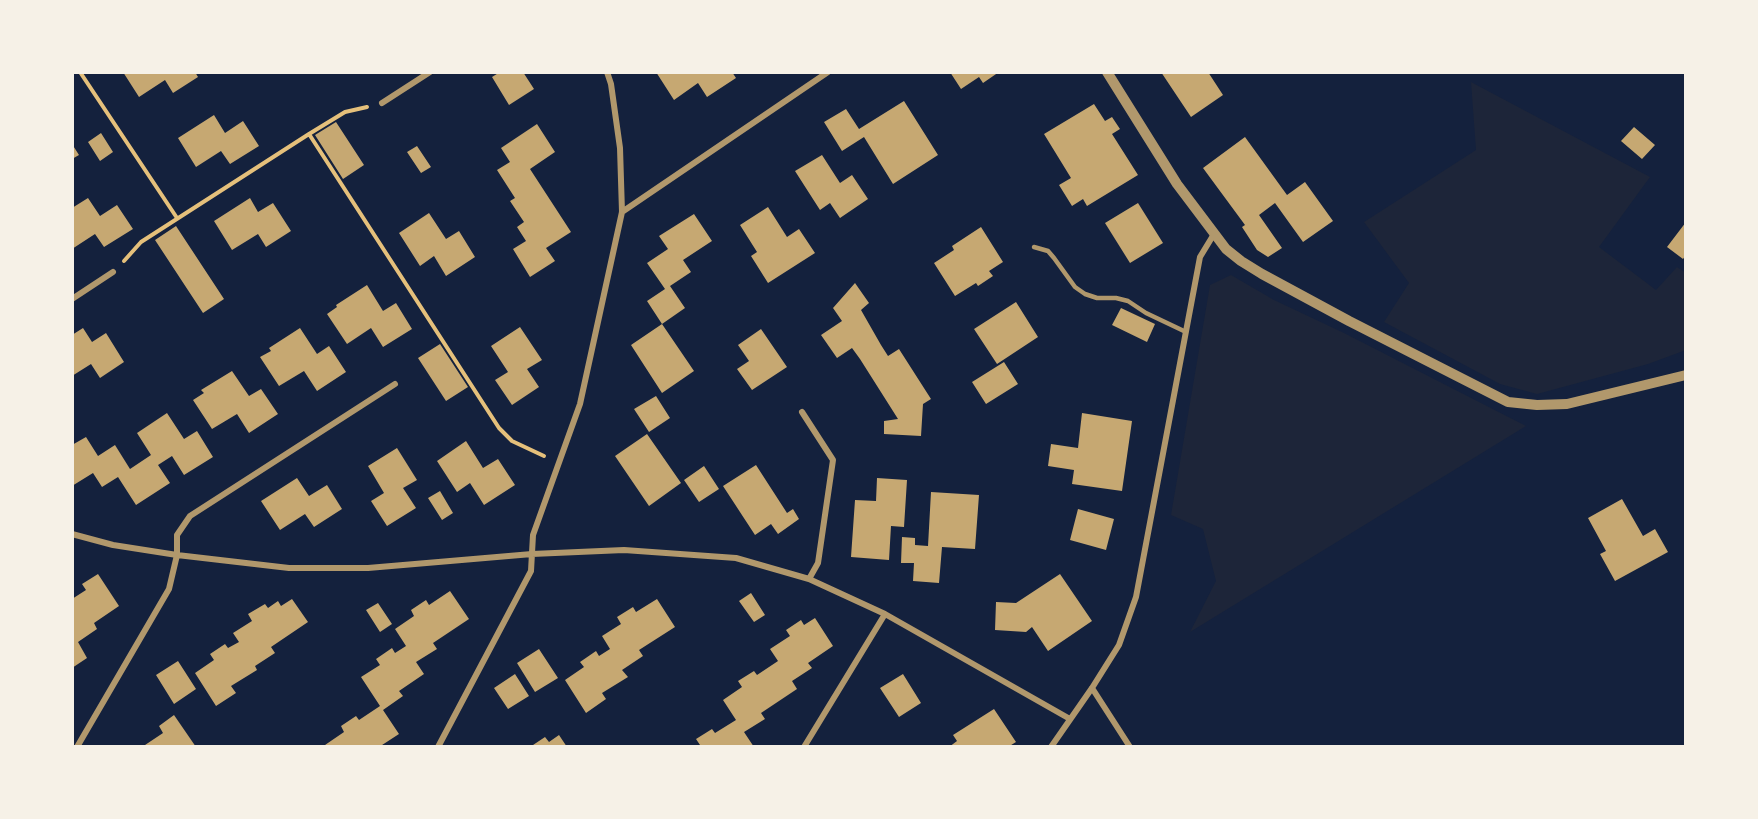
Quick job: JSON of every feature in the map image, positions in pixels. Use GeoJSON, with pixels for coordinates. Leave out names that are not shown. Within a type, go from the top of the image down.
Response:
{"type":"FeatureCollection","features":[{"type":"Feature","properties":{"kind":"street"},"geometry":{"type":"LineString","coordinates":[[382,103],[430,72]]}},
{"type":"Feature","properties":{"kind":"street"},"geometry":{"type":"LineString","coordinates":[[438,747],[531,571],[533,535],[580,404],[622,212],[620,148],[607,72]]}},
{"type":"Feature","properties":{"kind":"street"},"geometry":{"type":"LineString","coordinates":[[622,212],[828,72]]}},
{"type":"Feature","properties":{"kind":"street"},"geometry":{"type":"LineString","coordinates":[[1107,72],[1177,184],[1214,234],[1233,255],[1262,274],[1349,321],[1508,402],[1537,405],[1567,404],[1686,375]]}},
{"type":"Feature","properties":{"kind":"street"},"geometry":{"type":"LineString","coordinates":[[1052,747],[1119,645],[1136,597],[1200,257],[1214,234]]}},
{"type":"Feature","properties":{"kind":"street"},"geometry":{"type":"LineString","coordinates":[[72,299],[113,272]]}},
{"type":"Feature","properties":{"kind":"street"},"geometry":{"type":"LineString","coordinates":[[77,747],[169,589],[177,555],[177,535],[190,516],[395,384]]}},
{"type":"Feature","properties":{"kind":"street"},"geometry":{"type":"LineString","coordinates":[[802,412],[832,460],[818,563],[809,579]]}},
{"type":"Feature","properties":{"kind":"street"},"geometry":{"type":"LineString","coordinates":[[72,534],[113,545],[289,568],[368,568],[532,554],[624,550],[736,558],[809,579],[885,614],[1070,719]]}},
{"type":"Feature","properties":{"kind":"street"},"geometry":{"type":"LineString","coordinates":[[804,747],[885,614]]}},
{"type":"Feature","properties":{"kind":"street"},"geometry":{"type":"LineString","coordinates":[[1092,688],[1130,747]]}},
{"type":"Feature","properties":{"kind":"lane"},"geometry":{"type":"LineString","coordinates":[[1034,247],[1048,251],[1075,287],[1085,294],[1097,298],[1116,298],[1128,301],[1146,313],[1186,332]]}},
{"type":"Feature","properties":{"kind":"path"},"geometry":{"type":"LineString","coordinates":[[80,72],[177,218]]}},
{"type":"Feature","properties":{"kind":"path"},"geometry":{"type":"LineString","coordinates":[[113,272],[141,242],[309,134],[345,112],[382,103]]}},
{"type":"Feature","properties":{"kind":"path"},"geometry":{"type":"LineString","coordinates":[[309,134],[499,428],[512,441],[558,463]]}},
{"type":"Feature","properties":{"kind":"shaded area"},"geometry":{"type":"Polygon","coordinates":[[[1471,82],[1650,177],[1599,247],[1656,290],[1677,267],[1686,273],[1686,350],[1648,364],[1537,394],[1500,384],[1384,322],[1409,283],[1364,222],[1476,150],[1471,82]]]}},
{"type":"Feature","properties":{"kind":"shaded area"},"geometry":{"type":"Polygon","coordinates":[[[1231,275],[1274,300],[1526,426],[1190,632],[1216,581],[1203,529],[1171,515],[1210,285],[1231,275]]]}},
{"type":"Feature","properties":{"kind":"building"},"geometry":{"type":"Polygon","coordinates":[[[123,72],[195,72],[198,77],[173,93],[165,80],[139,97],[123,72]]]}},
{"type":"Feature","properties":{"kind":"building"},"geometry":{"type":"Polygon","coordinates":[[[500,72],[523,72],[534,89],[509,105],[492,77],[500,72]]]}},
{"type":"Feature","properties":{"kind":"building"},"geometry":{"type":"Polygon","coordinates":[[[656,72],[732,72],[736,78],[707,97],[698,83],[674,100],[656,72]]]}},
{"type":"Feature","properties":{"kind":"building"},"geometry":{"type":"Polygon","coordinates":[[[950,72],[999,72],[983,83],[979,77],[961,89],[950,72]]]}},
{"type":"Feature","properties":{"kind":"building"},"geometry":{"type":"Polygon","coordinates":[[[1161,72],[1208,72],[1223,95],[1191,117],[1161,72]]]}},
{"type":"Feature","properties":{"kind":"building"},"geometry":{"type":"Polygon","coordinates":[[[904,101],[938,155],[893,184],[864,137],[842,151],[824,122],[846,109],[859,129],[904,101]]]}},
{"type":"Feature","properties":{"kind":"building"},"geometry":{"type":"Polygon","coordinates":[[[1094,104],[1105,121],[1112,117],[1120,129],[1112,134],[1138,175],[1087,206],[1083,199],[1072,206],[1059,185],[1071,178],[1044,134],[1094,104]]]}},
{"type":"Feature","properties":{"kind":"building"},"geometry":{"type":"Polygon","coordinates":[[[214,115],[225,133],[243,121],[259,146],[230,164],[221,151],[196,167],[178,138],[214,115]]]}},
{"type":"Feature","properties":{"kind":"building"},"geometry":{"type":"Polygon","coordinates":[[[336,122],[364,165],[343,179],[315,135],[336,122]]]}},
{"type":"Feature","properties":{"kind":"building"},"geometry":{"type":"Polygon","coordinates":[[[537,124],[555,152],[530,169],[571,232],[546,248],[555,261],[530,277],[513,249],[526,241],[517,227],[524,222],[510,201],[515,198],[497,170],[510,162],[501,148],[537,124]]]}},
{"type":"Feature","properties":{"kind":"building"},"geometry":{"type":"Polygon","coordinates":[[[1634,127],[1655,145],[1642,159],[1621,141],[1634,127]]]}},
{"type":"Feature","properties":{"kind":"building"},"geometry":{"type":"Polygon","coordinates":[[[101,133],[113,152],[100,161],[88,142],[101,133]]]}},
{"type":"Feature","properties":{"kind":"building"},"geometry":{"type":"Polygon","coordinates":[[[1245,137],[1287,195],[1305,182],[1333,221],[1303,242],[1275,203],[1259,215],[1282,248],[1268,257],[1257,250],[1242,227],[1245,225],[1203,168],[1245,137]]]}},
{"type":"Feature","properties":{"kind":"building"},"geometry":{"type":"Polygon","coordinates":[[[72,144],[79,155],[72,159],[72,144]]]}},
{"type":"Feature","properties":{"kind":"building"},"geometry":{"type":"Polygon","coordinates":[[[417,146],[431,167],[421,173],[407,152],[417,146]]]}},
{"type":"Feature","properties":{"kind":"building"},"geometry":{"type":"Polygon","coordinates":[[[822,155],[840,183],[852,175],[868,199],[840,218],[830,203],[820,210],[795,171],[822,155]]]}},
{"type":"Feature","properties":{"kind":"building"},"geometry":{"type":"Polygon","coordinates":[[[88,198],[100,216],[117,205],[133,229],[104,247],[95,234],[72,249],[72,208],[88,198]]]}},
{"type":"Feature","properties":{"kind":"building"},"geometry":{"type":"Polygon","coordinates":[[[250,198],[258,212],[273,203],[291,231],[266,247],[258,234],[232,250],[214,221],[250,198]]]}},
{"type":"Feature","properties":{"kind":"building"},"geometry":{"type":"Polygon","coordinates":[[[1138,203],[1163,243],[1130,263],[1105,223],[1138,203]]]}},
{"type":"Feature","properties":{"kind":"building"},"geometry":{"type":"Polygon","coordinates":[[[768,207],[787,237],[799,229],[815,253],[768,283],[751,256],[757,252],[740,225],[768,207]]]}},
{"type":"Feature","properties":{"kind":"building"},"geometry":{"type":"Polygon","coordinates":[[[429,213],[446,239],[459,231],[475,257],[446,276],[434,256],[420,266],[399,233],[429,213]]]}},
{"type":"Feature","properties":{"kind":"building"},"geometry":{"type":"Polygon","coordinates":[[[694,214],[712,241],[683,260],[691,272],[670,286],[685,308],[662,324],[647,301],[665,289],[647,263],[668,249],[659,236],[694,214]]]}},
{"type":"Feature","properties":{"kind":"building"},"geometry":{"type":"Polygon","coordinates":[[[1686,222],[1686,255],[1683,259],[1667,247],[1686,222]]]}},
{"type":"Feature","properties":{"kind":"building"},"geometry":{"type":"Polygon","coordinates":[[[176,226],[224,299],[203,313],[155,240],[176,226]]]}},
{"type":"Feature","properties":{"kind":"building"},"geometry":{"type":"Polygon","coordinates":[[[981,227],[1003,262],[989,271],[993,276],[978,286],[976,283],[955,296],[934,263],[954,250],[952,246],[981,227]]]}},
{"type":"Feature","properties":{"kind":"building"},"geometry":{"type":"Polygon","coordinates":[[[855,283],[869,303],[861,310],[888,356],[899,349],[931,399],[923,404],[921,436],[884,434],[884,421],[898,419],[860,359],[852,348],[837,358],[821,335],[842,321],[833,308],[855,283]]]}},
{"type":"Feature","properties":{"kind":"building"},"geometry":{"type":"Polygon","coordinates":[[[367,285],[383,311],[396,303],[412,329],[383,347],[371,328],[347,344],[327,314],[337,307],[336,305],[367,285]]]}},
{"type":"Feature","properties":{"kind":"building"},"geometry":{"type":"Polygon","coordinates":[[[1016,302],[1038,337],[997,364],[974,329],[1016,302]]]}},
{"type":"Feature","properties":{"kind":"building"},"geometry":{"type":"Polygon","coordinates":[[[1121,308],[1155,324],[1147,342],[1112,325],[1121,308]]]}},
{"type":"Feature","properties":{"kind":"building"},"geometry":{"type":"Polygon","coordinates":[[[662,324],[694,371],[662,393],[631,345],[662,324]]]}},
{"type":"Feature","properties":{"kind":"building"},"geometry":{"type":"Polygon","coordinates":[[[520,327],[542,360],[527,369],[539,387],[512,405],[495,380],[508,372],[491,346],[520,327]]]}},
{"type":"Feature","properties":{"kind":"building"},"geometry":{"type":"Polygon","coordinates":[[[83,328],[92,342],[106,333],[124,362],[100,378],[91,364],[72,376],[72,335],[83,328]]]}},
{"type":"Feature","properties":{"kind":"building"},"geometry":{"type":"Polygon","coordinates":[[[300,328],[317,354],[329,346],[346,372],[317,391],[304,371],[279,386],[260,357],[271,351],[269,348],[300,328]]]}},
{"type":"Feature","properties":{"kind":"building"},"geometry":{"type":"Polygon","coordinates":[[[761,329],[787,367],[752,390],[737,369],[749,361],[738,345],[761,329]]]}},
{"type":"Feature","properties":{"kind":"building"},"geometry":{"type":"Polygon","coordinates":[[[440,344],[468,387],[446,401],[418,358],[440,344]]]}},
{"type":"Feature","properties":{"kind":"building"},"geometry":{"type":"Polygon","coordinates":[[[1004,362],[1018,384],[986,404],[972,382],[1004,362]]]}},
{"type":"Feature","properties":{"kind":"building"},"geometry":{"type":"Polygon","coordinates":[[[232,371],[249,396],[261,389],[278,414],[249,433],[237,414],[212,429],[193,400],[204,393],[201,390],[232,371]]]}},
{"type":"Feature","properties":{"kind":"building"},"geometry":{"type":"Polygon","coordinates":[[[656,396],[670,418],[649,432],[634,409],[656,396]]]}},
{"type":"Feature","properties":{"kind":"building"},"geometry":{"type":"Polygon","coordinates":[[[167,413],[184,439],[197,431],[213,457],[184,475],[172,456],[158,465],[170,483],[136,505],[118,477],[102,487],[93,473],[72,486],[72,445],[86,437],[98,456],[115,445],[130,469],[151,455],[137,433],[167,413]]]}},
{"type":"Feature","properties":{"kind":"building"},"geometry":{"type":"Polygon","coordinates":[[[1082,413],[1132,421],[1122,491],[1072,484],[1074,470],[1048,466],[1051,444],[1078,448],[1082,413]]]}},
{"type":"Feature","properties":{"kind":"building"},"geometry":{"type":"Polygon","coordinates":[[[647,434],[681,483],[649,506],[615,456],[647,434]]]}},
{"type":"Feature","properties":{"kind":"building"},"geometry":{"type":"Polygon","coordinates":[[[466,441],[483,468],[498,459],[515,485],[484,505],[470,483],[457,492],[437,461],[466,441]]]}},
{"type":"Feature","properties":{"kind":"building"},"geometry":{"type":"Polygon","coordinates":[[[397,448],[417,480],[403,488],[416,508],[387,526],[371,501],[384,493],[368,466],[397,448]]]}},
{"type":"Feature","properties":{"kind":"building"},"geometry":{"type":"Polygon","coordinates":[[[756,465],[787,513],[793,509],[799,519],[778,534],[771,524],[755,535],[723,486],[756,465]]]}},
{"type":"Feature","properties":{"kind":"building"},"geometry":{"type":"Polygon","coordinates":[[[704,466],[719,489],[699,502],[684,480],[704,466]]]}},
{"type":"Feature","properties":{"kind":"building"},"geometry":{"type":"Polygon","coordinates":[[[297,478],[309,496],[327,485],[342,509],[314,527],[305,514],[280,530],[261,501],[297,478]]]}},
{"type":"Feature","properties":{"kind":"building"},"geometry":{"type":"Polygon","coordinates":[[[877,478],[907,480],[904,527],[891,526],[889,560],[851,557],[855,500],[876,501],[877,478]]]}},
{"type":"Feature","properties":{"kind":"building"},"geometry":{"type":"Polygon","coordinates":[[[440,491],[453,513],[442,520],[428,498],[440,491]]]}},
{"type":"Feature","properties":{"kind":"building"},"geometry":{"type":"Polygon","coordinates":[[[931,492],[979,495],[975,549],[942,547],[939,583],[913,581],[914,563],[901,563],[902,537],[915,538],[915,545],[928,546],[931,492]]]}},
{"type":"Feature","properties":{"kind":"building"},"geometry":{"type":"Polygon","coordinates":[[[1622,499],[1643,536],[1655,529],[1668,552],[1615,581],[1600,554],[1606,551],[1588,518],[1622,499]]]}},
{"type":"Feature","properties":{"kind":"building"},"geometry":{"type":"Polygon","coordinates":[[[1078,509],[1114,519],[1106,550],[1070,540],[1078,509]]]}},
{"type":"Feature","properties":{"kind":"building"},"geometry":{"type":"Polygon","coordinates":[[[98,574],[119,606],[94,623],[97,629],[78,642],[87,658],[72,668],[72,599],[86,590],[82,584],[98,574]]]}},
{"type":"Feature","properties":{"kind":"building"},"geometry":{"type":"Polygon","coordinates":[[[1060,574],[1092,621],[1048,651],[1032,627],[1026,632],[995,630],[996,602],[1016,603],[1060,574]]]}},
{"type":"Feature","properties":{"kind":"building"},"geometry":{"type":"Polygon","coordinates":[[[450,591],[469,619],[433,643],[437,649],[416,662],[424,674],[399,691],[403,696],[383,710],[399,734],[379,747],[327,747],[325,745],[344,732],[341,726],[356,716],[359,720],[380,706],[361,677],[380,665],[376,659],[392,648],[395,653],[406,646],[395,629],[414,616],[411,610],[426,600],[429,605],[450,591]]]}},
{"type":"Feature","properties":{"kind":"building"},"geometry":{"type":"Polygon","coordinates":[[[751,593],[765,615],[754,622],[739,601],[751,593]]]}},
{"type":"Feature","properties":{"kind":"building"},"geometry":{"type":"Polygon","coordinates":[[[292,599],[308,622],[271,647],[275,653],[255,666],[257,670],[231,686],[236,693],[216,706],[195,673],[214,660],[210,654],[225,644],[228,648],[239,642],[233,633],[252,621],[248,614],[265,604],[268,608],[278,601],[281,606],[292,599]]]}},
{"type":"Feature","properties":{"kind":"building"},"geometry":{"type":"Polygon","coordinates":[[[657,599],[675,627],[639,650],[643,656],[622,670],[628,677],[602,693],[606,699],[586,713],[565,680],[584,667],[580,662],[596,651],[599,656],[610,649],[602,636],[621,624],[617,617],[633,607],[636,612],[657,599]]]}},
{"type":"Feature","properties":{"kind":"building"},"geometry":{"type":"Polygon","coordinates":[[[378,603],[392,624],[380,632],[366,610],[378,603]]]}},
{"type":"Feature","properties":{"kind":"building"},"geometry":{"type":"Polygon","coordinates":[[[815,618],[833,646],[808,663],[812,668],[792,681],[797,689],[761,713],[765,719],[744,732],[754,747],[697,747],[700,745],[696,739],[712,729],[715,733],[736,720],[723,700],[742,687],[738,681],[754,671],[757,675],[778,661],[770,649],[790,636],[786,630],[801,620],[804,625],[815,618]]]}},
{"type":"Feature","properties":{"kind":"building"},"geometry":{"type":"Polygon","coordinates":[[[539,649],[558,678],[535,692],[517,663],[539,649]]]}},
{"type":"Feature","properties":{"kind":"building"},"geometry":{"type":"Polygon","coordinates":[[[178,661],[196,689],[174,704],[156,675],[178,661]]]}},
{"type":"Feature","properties":{"kind":"building"},"geometry":{"type":"Polygon","coordinates":[[[515,674],[529,696],[508,709],[494,688],[515,674]]]}},
{"type":"Feature","properties":{"kind":"building"},"geometry":{"type":"Polygon","coordinates":[[[903,674],[921,703],[899,717],[880,688],[903,674]]]}},
{"type":"Feature","properties":{"kind":"building"},"geometry":{"type":"Polygon","coordinates":[[[994,709],[1016,742],[1008,747],[949,747],[957,741],[953,735],[994,709]]]}},
{"type":"Feature","properties":{"kind":"building"},"geometry":{"type":"Polygon","coordinates":[[[174,715],[196,747],[142,747],[163,733],[159,726],[174,715]]]}},
{"type":"Feature","properties":{"kind":"building"},"geometry":{"type":"Polygon","coordinates":[[[559,735],[567,747],[530,747],[545,737],[549,742],[559,735]]]}}]}
